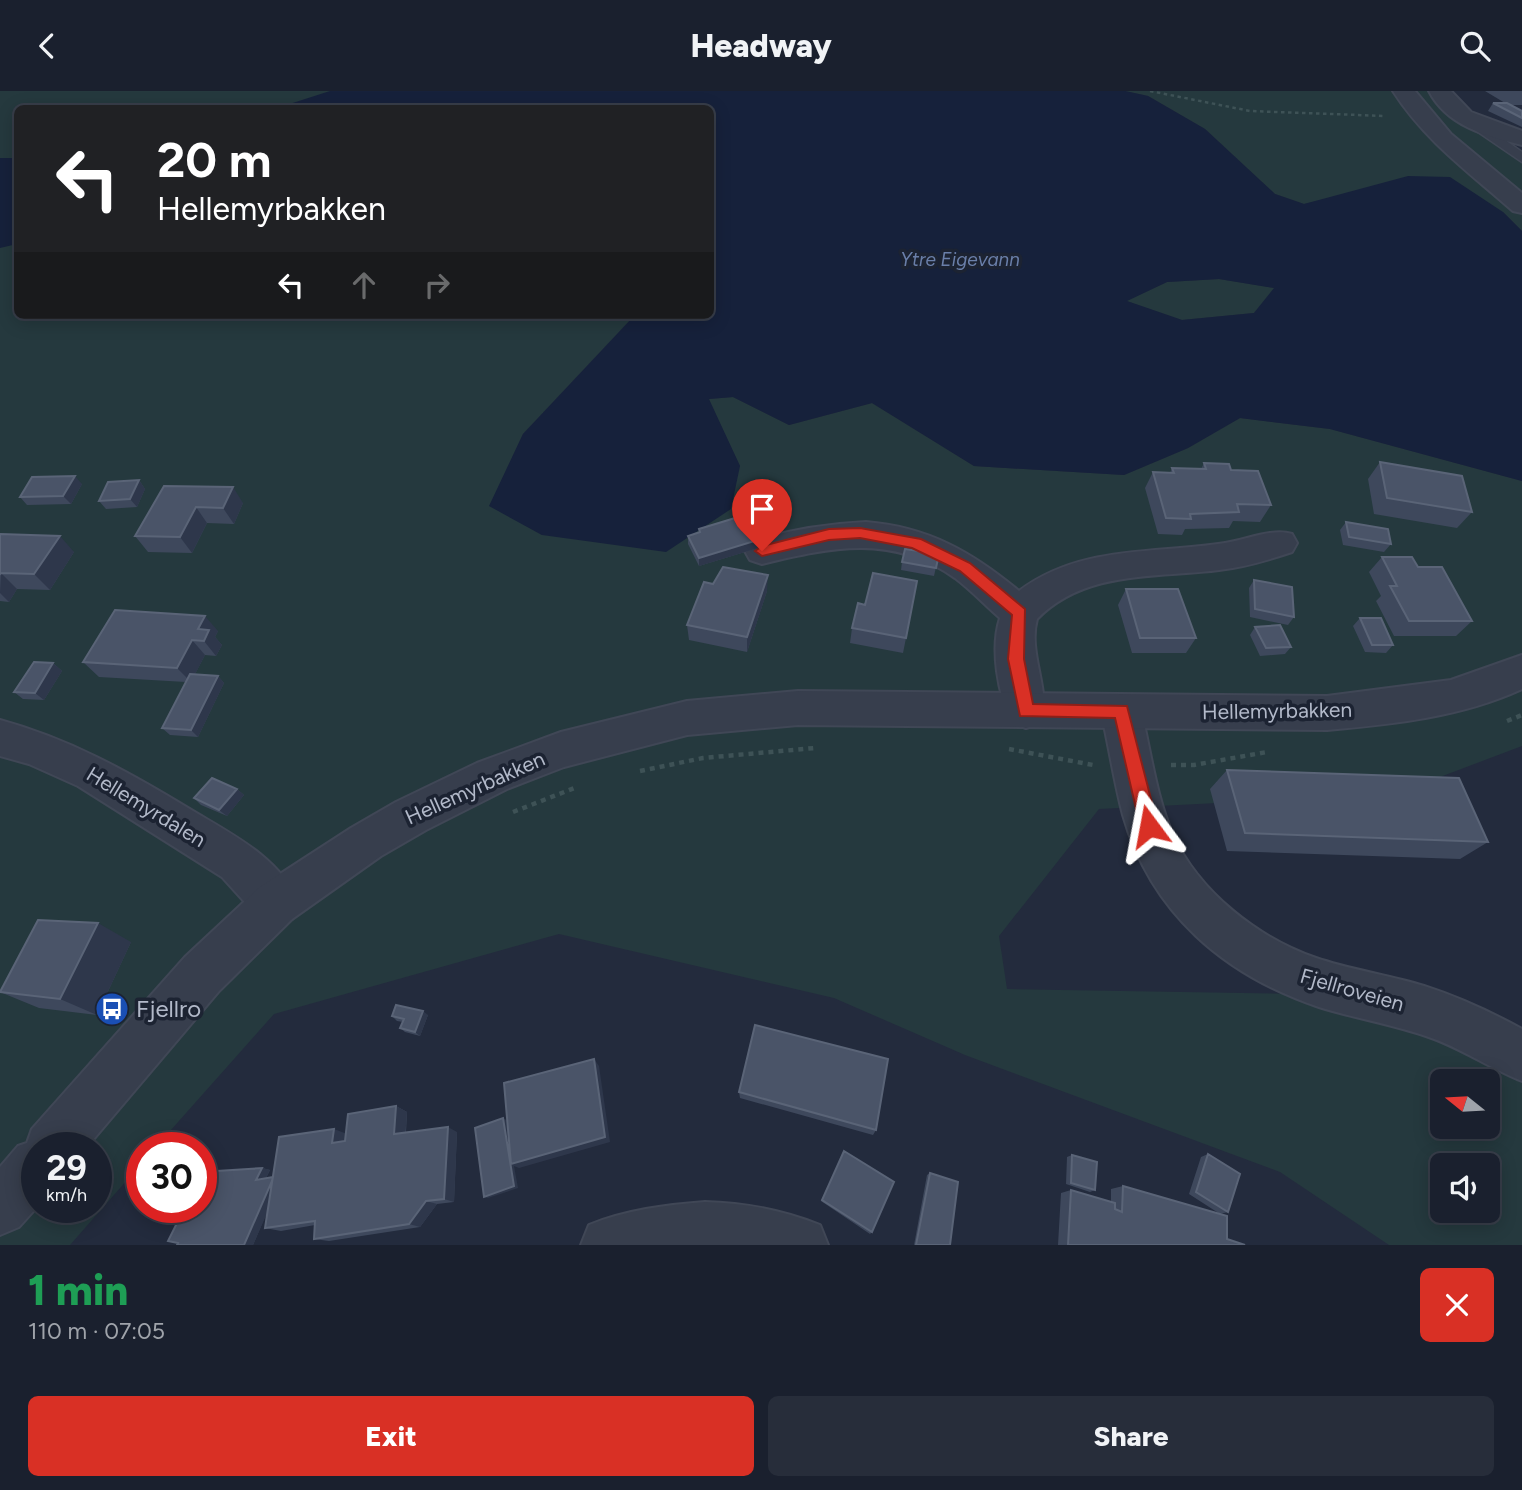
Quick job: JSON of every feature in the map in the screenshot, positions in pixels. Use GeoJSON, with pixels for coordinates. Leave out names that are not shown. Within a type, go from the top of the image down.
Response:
{"type":"FeatureCollection","features":[{"type":"Feature","properties":{"kind":"street"},"geometry":{"type":"LineString","coordinates":[[1404,91],[1421,116],[1449,145],[1522,206]]}},
{"type":"Feature","properties":{"kind":"street"},"geometry":{"type":"LineString","coordinates":[[1440,91],[1442,100],[1463,116],[1522,138]]}},
{"type":"Feature","properties":{"kind":"street"},"geometry":{"type":"LineString","coordinates":[[762,551],[829,535],[860,533],[915,543],[965,567],[1020,613]]}},
{"type":"Feature","properties":{"kind":"street"},"geometry":{"type":"LineString","coordinates":[[1026,711],[1016,659],[1020,613],[1040,594],[1070,579],[1146,561],[1242,555],[1280,543]]}},
{"type":"Feature","properties":{"kind":"street","name":"Hellemyrbakken"},"geometry":{"type":"LineString","coordinates":[[65,1132],[194,983],[276,902],[366,842],[492,776],[561,750],[652,725],[725,713],[811,708],[1327,713],[1404,706],[1473,692],[1522,671]]}},
{"type":"Feature","properties":{"kind":"street","name":"Fjellroveien"},"geometry":{"type":"LineString","coordinates":[[1121,711],[1158,852],[1180,887],[1217,927],[1245,948],[1287,971],[1428,1012],[1478,1033],[1522,1056]]}},
{"type":"Feature","properties":{"kind":"street","name":"Hellemyrdalen"},"geometry":{"type":"LineString","coordinates":[[0,738],[37,748],[93,773],[237,862],[276,902]]}},
{"type":"Feature","properties":{"kind":"street"},"geometry":{"type":"LineString","coordinates":[[0,1207],[21,1183]]}},
{"type":"Feature","properties":{"kind":"street"},"geometry":{"type":"LineString","coordinates":[[610,1245],[660,1232],[715,1229],[769,1233],[800,1245]]}},
{"type":"Feature","properties":{"kind":"lane"},"geometry":{"type":"LineString","coordinates":[[1463,116],[1522,158]]}},
{"type":"Feature","properties":{"kind":"path"},"geometry":{"type":"LineString","coordinates":[[1150,91],[1251,111],[1391,117]]}},
{"type":"Feature","properties":{"kind":"path"},"geometry":{"type":"LineString","coordinates":[[1496,724],[1522,715]]}},
{"type":"Feature","properties":{"kind":"path"},"geometry":{"type":"LineString","coordinates":[[1000,747],[1085,765],[1194,765],[1271,751]]}},
{"type":"Feature","properties":{"kind":"path"},"geometry":{"type":"LineString","coordinates":[[635,773],[703,758],[826,748]]}},
{"type":"Feature","properties":{"kind":"path"},"geometry":{"type":"LineString","coordinates":[[508,814],[581,786]]}},
{"type":"Feature","properties":{"kind":"green space"},"geometry":{"type":"Polygon","coordinates":[[[0,91],[714,91],[691,105],[14,105],[14,319],[631,319],[523,434],[490,506],[542,535],[740,466],[708,399],[733,397],[789,425],[872,403],[974,466],[1124,475],[1188,448],[1240,418],[1330,429],[1522,481],[1522,746],[1395,794],[1099,809],[999,936],[1007,989],[1300,994],[1522,1064],[1522,1245],[1389,1245],[1280,1172],[965,1055],[834,998],[559,934],[274,1014],[169,1132],[126,1132],[126,1181],[112,1197],[112,1132],[21,1132],[21,1223],[89,1223],[70,1245],[0,1245],[0,91]]]}},
{"type":"Feature","properties":{"kind":"green space"},"geometry":{"type":"Polygon","coordinates":[[[1125,91],[1451,91],[1500,146],[1522,162],[1522,231],[1503,212],[1338,196],[1304,204],[1275,194],[1205,129],[1148,96],[1125,91]]]}},
{"type":"Feature","properties":{"kind":"green space"},"geometry":{"type":"Polygon","coordinates":[[[1219,279],[1275,288],[1254,313],[1182,320],[1126,301],[1167,282],[1219,279]]]}},
{"type":"Feature","properties":{"kind":"water","name":"Ytre Eigevann"},"geometry":{"type":"Polygon","coordinates":[[[330,91],[1125,91],[1148,96],[1205,129],[1275,194],[1304,204],[1408,176],[1450,177],[1503,212],[1522,231],[1522,481],[1330,429],[1240,418],[1188,448],[1124,475],[974,466],[872,403],[789,425],[733,397],[709,399],[740,466],[731,509],[666,552],[542,535],[489,506],[523,434],[631,319],[714,319],[714,105],[286,105],[330,91]],[[1219,279],[1167,282],[1127,301],[1182,320],[1254,313],[1274,288],[1219,279]]]}},
{"type":"Feature","properties":{"kind":"water"},"geometry":{"type":"Polygon","coordinates":[[[0,158],[14,158],[14,245],[0,248],[0,158]]]}},
{"type":"Feature","properties":{"kind":"building"},"geometry":{"type":"Polygon","coordinates":[[[1493,103],[1507,103],[1522,111],[1522,118],[1493,103]]]}},
{"type":"Feature","properties":{"kind":"building"},"geometry":{"type":"Polygon","coordinates":[[[1380,462],[1462,476],[1472,512],[1387,498],[1380,462]]]}},
{"type":"Feature","properties":{"kind":"building"},"geometry":{"type":"Polygon","coordinates":[[[1204,463],[1229,464],[1231,470],[1258,471],[1271,505],[1237,504],[1239,512],[1190,514],[1191,519],[1166,518],[1153,472],[1174,473],[1172,468],[1206,469],[1204,463]]]}},
{"type":"Feature","properties":{"kind":"building"},"geometry":{"type":"Polygon","coordinates":[[[75,476],[63,496],[20,497],[32,477],[75,476]]]}},
{"type":"Feature","properties":{"kind":"building"},"geometry":{"type":"Polygon","coordinates":[[[139,480],[130,499],[99,501],[108,482],[139,480]]]}},
{"type":"Feature","properties":{"kind":"building"},"geometry":{"type":"Polygon","coordinates":[[[164,486],[233,487],[223,508],[196,507],[180,537],[135,536],[164,486]]]}},
{"type":"Feature","properties":{"kind":"building"},"geometry":{"type":"Polygon","coordinates":[[[745,515],[758,540],[699,558],[688,536],[700,532],[699,529],[745,515]]]}},
{"type":"Feature","properties":{"kind":"building"},"geometry":{"type":"Polygon","coordinates":[[[1346,522],[1388,529],[1391,544],[1349,537],[1346,522]]]}},
{"type":"Feature","properties":{"kind":"building"},"geometry":{"type":"Polygon","coordinates":[[[0,534],[60,536],[34,574],[0,574],[0,534]]]}},
{"type":"Feature","properties":{"kind":"building"},"geometry":{"type":"Polygon","coordinates":[[[905,549],[939,554],[936,568],[902,562],[905,549]]]}},
{"type":"Feature","properties":{"kind":"building"},"geometry":{"type":"Polygon","coordinates":[[[1382,557],[1412,557],[1418,567],[1442,567],[1472,621],[1409,621],[1390,586],[1397,586],[1382,557]]]}},
{"type":"Feature","properties":{"kind":"building"},"geometry":{"type":"Polygon","coordinates":[[[723,567],[768,575],[747,637],[687,625],[704,582],[713,584],[723,567]]]}},
{"type":"Feature","properties":{"kind":"building"},"geometry":{"type":"Polygon","coordinates":[[[873,573],[917,581],[906,638],[852,628],[858,603],[865,605],[873,573]]]}},
{"type":"Feature","properties":{"kind":"building"},"geometry":{"type":"Polygon","coordinates":[[[1254,580],[1292,587],[1294,617],[1255,609],[1254,580]]]}},
{"type":"Feature","properties":{"kind":"building"},"geometry":{"type":"Polygon","coordinates":[[[1126,589],[1178,589],[1196,638],[1140,638],[1126,589]]]}},
{"type":"Feature","properties":{"kind":"building"},"geometry":{"type":"Polygon","coordinates":[[[115,610],[205,616],[198,629],[209,630],[204,641],[192,640],[177,668],[83,662],[115,610]]]}},
{"type":"Feature","properties":{"kind":"building"},"geometry":{"type":"Polygon","coordinates":[[[1360,618],[1381,618],[1393,645],[1372,645],[1360,618]]]}},
{"type":"Feature","properties":{"kind":"building"},"geometry":{"type":"Polygon","coordinates":[[[1280,625],[1291,647],[1266,648],[1255,627],[1280,625]]]}},
{"type":"Feature","properties":{"kind":"building"},"geometry":{"type":"Polygon","coordinates":[[[34,662],[53,663],[35,693],[14,692],[34,662]]]}},
{"type":"Feature","properties":{"kind":"building"},"geometry":{"type":"Polygon","coordinates":[[[190,674],[218,676],[191,730],[162,728],[190,674]]]}},
{"type":"Feature","properties":{"kind":"building"},"geometry":{"type":"Polygon","coordinates":[[[1227,770],[1459,778],[1488,842],[1245,833],[1227,770]]]}},
{"type":"Feature","properties":{"kind":"building"},"geometry":{"type":"Polygon","coordinates":[[[212,778],[237,789],[219,810],[194,798],[212,778]]]}},
{"type":"Feature","properties":{"kind":"building"},"geometry":{"type":"Polygon","coordinates":[[[38,920],[98,923],[60,999],[0,992],[38,920]]]}},
{"type":"Feature","properties":{"kind":"building"},"geometry":{"type":"Polygon","coordinates":[[[396,1005],[423,1011],[415,1032],[400,1028],[404,1019],[392,1016],[396,1005]]]}},
{"type":"Feature","properties":{"kind":"building"},"geometry":{"type":"Polygon","coordinates":[[[755,1025],[888,1059],[876,1130],[739,1092],[755,1025]]]}},
{"type":"Feature","properties":{"kind":"building"},"geometry":{"type":"Polygon","coordinates":[[[594,1059],[605,1137],[511,1164],[504,1083],[594,1059]]]}},
{"type":"Feature","properties":{"kind":"building"},"geometry":{"type":"Polygon","coordinates":[[[396,1106],[394,1134],[448,1127],[444,1199],[426,1201],[409,1224],[314,1239],[315,1221],[265,1228],[279,1137],[334,1129],[332,1143],[345,1141],[348,1114],[396,1106]]]}},
{"type":"Feature","properties":{"kind":"building"},"geometry":{"type":"Polygon","coordinates":[[[503,1118],[514,1186],[484,1197],[475,1128],[503,1118]]]}},
{"type":"Feature","properties":{"kind":"building"},"geometry":{"type":"Polygon","coordinates":[[[844,1151],[894,1182],[872,1232],[822,1200],[844,1151]]]}},
{"type":"Feature","properties":{"kind":"building"},"geometry":{"type":"Polygon","coordinates":[[[1208,1154],[1240,1174],[1228,1212],[1196,1192],[1208,1154]]]}},
{"type":"Feature","properties":{"kind":"building"},"geometry":{"type":"Polygon","coordinates":[[[1072,1155],[1097,1162],[1095,1190],[1071,1183],[1072,1155]]]}},
{"type":"Feature","properties":{"kind":"building"},"geometry":{"type":"Polygon","coordinates":[[[262,1168],[256,1180],[273,1177],[244,1245],[177,1245],[178,1243],[168,1241],[177,1223],[217,1223],[217,1171],[262,1168]]]}},
{"type":"Feature","properties":{"kind":"building"},"geometry":{"type":"Polygon","coordinates":[[[930,1173],[958,1182],[950,1245],[916,1245],[930,1173]]]}},
{"type":"Feature","properties":{"kind":"building"},"geometry":{"type":"Polygon","coordinates":[[[1123,1186],[1227,1216],[1227,1239],[1245,1245],[1068,1245],[1071,1190],[1115,1203],[1115,1209],[1122,1212],[1123,1186]]]}},
{"type":"Feature","properties":{"kind":"place","name":"Fjellro"},"geometry":{"type":"Point","coordinates":[112,1009]}},
{"type":"Feature","properties":{"kind":"route"},"geometry":{"type":"LineString","coordinates":[[762,551],[829,535],[860,533],[915,543],[943,554],[965,567],[1020,613],[1016,627],[1016,659],[1026,711],[1121,711],[1149,826]]}}]}
